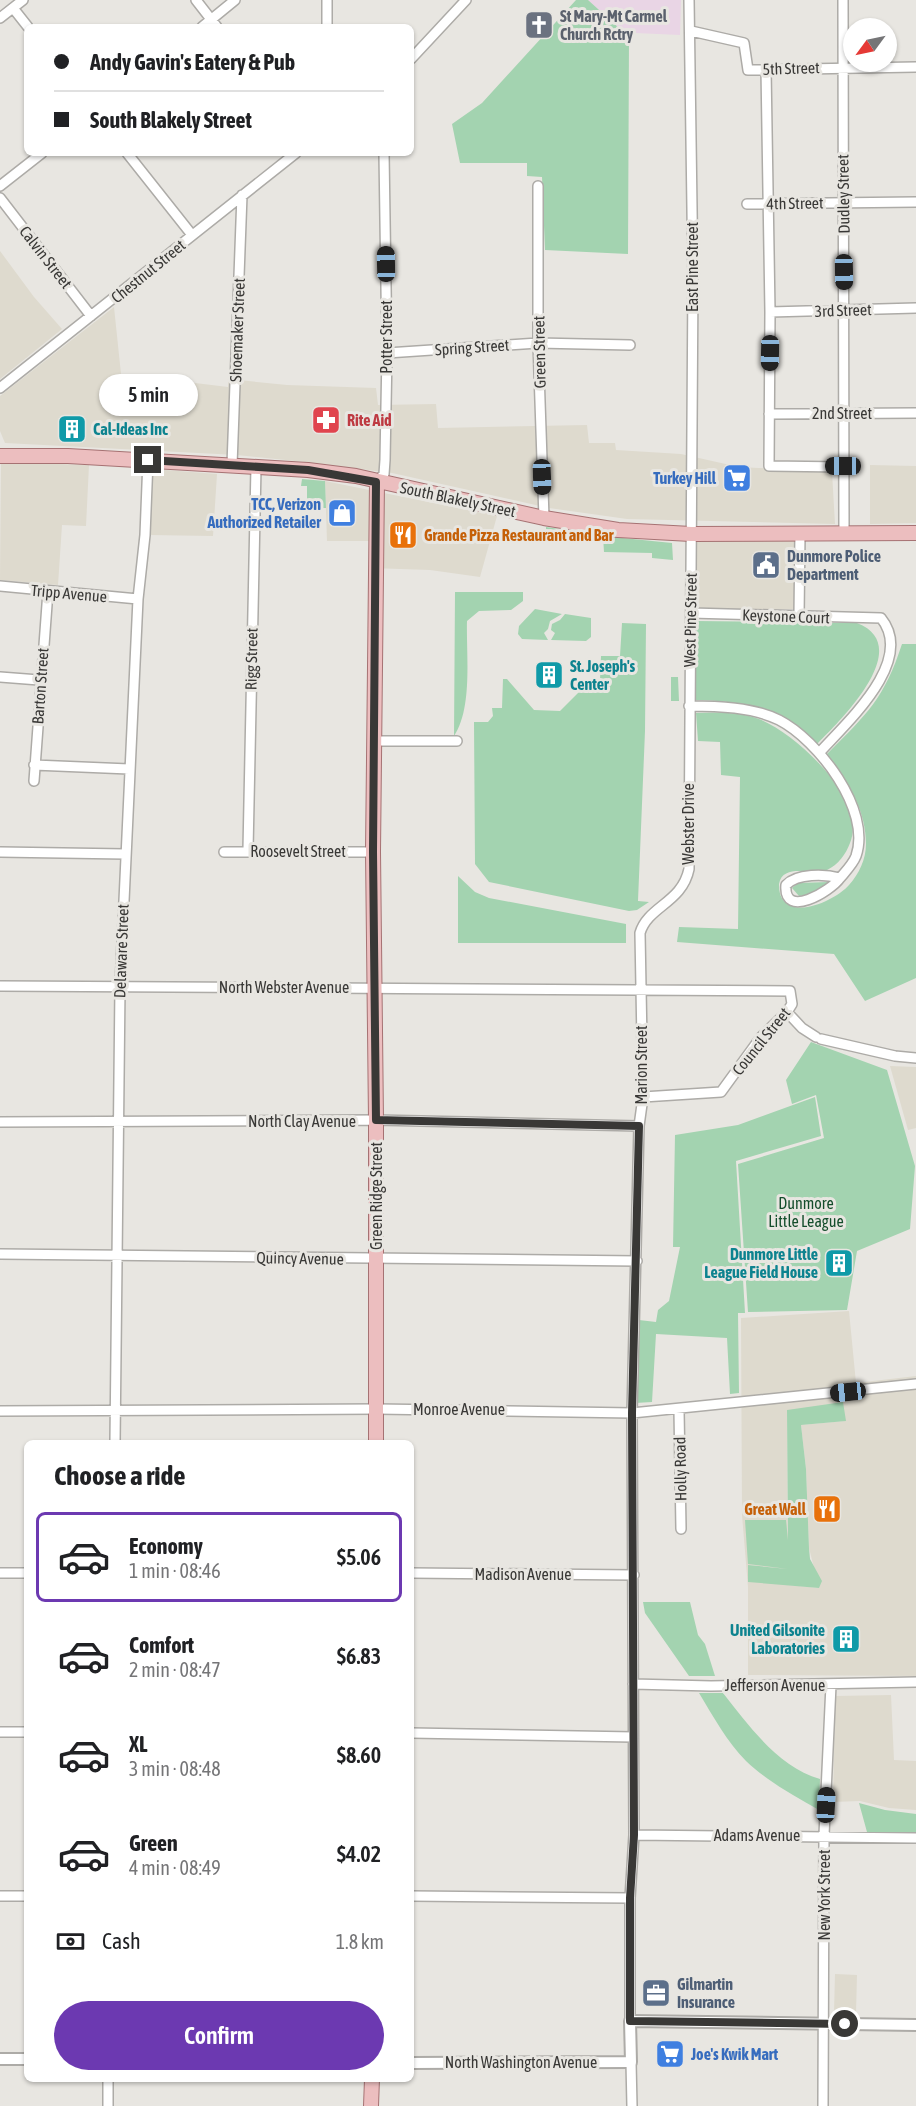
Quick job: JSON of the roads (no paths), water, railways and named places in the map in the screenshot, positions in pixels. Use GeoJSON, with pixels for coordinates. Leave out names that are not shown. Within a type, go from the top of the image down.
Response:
{"type":"FeatureCollection","features":[{"type":"Feature","properties":{"kind":"main road","name":"South Blakely Street"},"geometry":{"type":"LineString","coordinates":[[0,456],[148,460],[308,470],[544,518],[618,530],[691,534],[916,533]]}},
{"type":"Feature","properties":{"kind":"main road","name":"Green Ridge Street"},"geometry":{"type":"LineString","coordinates":[[376,482],[373,987],[376,1120],[376,1440]]}},
{"type":"Feature","properties":{"kind":"main road"},"geometry":{"type":"LineString","coordinates":[[371,2106],[372,2082]]}},
{"type":"Feature","properties":{"kind":"street"},"geometry":{"type":"LineString","coordinates":[[0,18],[23,0]]}},
{"type":"Feature","properties":{"kind":"street"},"geometry":{"type":"LineString","coordinates":[[196,0],[214,23],[235,0]]}},
{"type":"Feature","properties":{"kind":"street"},"geometry":{"type":"LineString","coordinates":[[327,0],[327,24]]}},
{"type":"Feature","properties":{"kind":"street"},"geometry":{"type":"LineString","coordinates":[[414,56],[466,0]]}},
{"type":"Feature","properties":{"kind":"street","name":"East Pine Street"},"geometry":{"type":"LineString","coordinates":[[689,0],[691,32],[691,534]]}},
{"type":"Feature","properties":{"kind":"street","name":"Dudley Street"},"geometry":{"type":"LineString","coordinates":[[843,0],[844,533]]}},
{"type":"Feature","properties":{"kind":"street"},"geometry":{"type":"LineString","coordinates":[[13,8],[26,24]]}},
{"type":"Feature","properties":{"kind":"street","name":"5th Street"},"geometry":{"type":"LineString","coordinates":[[691,32],[741,41],[746,48],[748,69],[916,67]]}},
{"type":"Feature","properties":{"kind":"street"},"geometry":{"type":"LineString","coordinates":[[766,69],[770,312],[769,466],[843,466]]}},
{"type":"Feature","properties":{"kind":"street"},"geometry":{"type":"LineString","coordinates":[[0,186],[38,156]]}},
{"type":"Feature","properties":{"kind":"street"},"geometry":{"type":"LineString","coordinates":[[129,156],[192,235]]}},
{"type":"Feature","properties":{"kind":"street","name":"Chestnut Street"},"geometry":{"type":"LineString","coordinates":[[0,388],[292,156]]}},
{"type":"Feature","properties":{"kind":"street","name":"Potter Street"},"geometry":{"type":"LineString","coordinates":[[376,482],[384,474],[387,353],[384,156]]}},
{"type":"Feature","properties":{"kind":"street","name":"Green Street"},"geometry":{"type":"LineString","coordinates":[[538,186],[538,343],[544,518]]}},
{"type":"Feature","properties":{"kind":"street","name":"Shoemaker Street"},"geometry":{"type":"LineString","coordinates":[[232,465],[242,195]]}},
{"type":"Feature","properties":{"kind":"street","name":"Calvin Street"},"geometry":{"type":"LineString","coordinates":[[0,198],[91,316]]}},
{"type":"Feature","properties":{"kind":"street","name":"4th Street"},"geometry":{"type":"LineString","coordinates":[[747,204],[916,202]]}},
{"type":"Feature","properties":{"kind":"street","name":"3rd Street"},"geometry":{"type":"LineString","coordinates":[[770,312],[916,308]]}},
{"type":"Feature","properties":{"kind":"street","name":"Spring Street"},"geometry":{"type":"LineString","coordinates":[[387,353],[538,343],[630,345]]}},
{"type":"Feature","properties":{"kind":"street","name":"2nd Street"},"geometry":{"type":"LineString","coordinates":[[769,414],[916,413]]}},
{"type":"Feature","properties":{"kind":"street","name":"Delaware Street"},"geometry":{"type":"LineString","coordinates":[[115,1440],[120,987],[124,854],[138,599],[146,535],[148,460]]}},
{"type":"Feature","properties":{"kind":"street","name":"Rigg Street"},"geometry":{"type":"LineString","coordinates":[[248,850],[256,467]]}},
{"type":"Feature","properties":{"kind":"street"},"geometry":{"type":"LineString","coordinates":[[799,616],[800,533]]}},
{"type":"Feature","properties":{"kind":"street","name":"West Pine Street"},"geometry":{"type":"LineString","coordinates":[[689,706],[691,534]]}},
{"type":"Feature","properties":{"kind":"street","name":"Tripp Avenue"},"geometry":{"type":"LineString","coordinates":[[0,586],[138,599]]}},
{"type":"Feature","properties":{"kind":"street","name":"Barton Street"},"geometry":{"type":"LineString","coordinates":[[34,781],[39,680],[48,591]]}},
{"type":"Feature","properties":{"kind":"street","name":"Keystone Court"},"geometry":{"type":"LineString","coordinates":[[691,613],[881,618],[892,637],[889,663],[863,706],[819,753]]}},
{"type":"Feature","properties":{"kind":"street"},"geometry":{"type":"LineString","coordinates":[[0,676],[39,680]]}},
{"type":"Feature","properties":{"kind":"street"},"geometry":{"type":"LineString","coordinates":[[689,706],[733,709],[779,720],[819,753],[839,780],[858,820],[857,853],[840,878],[835,885],[810,900],[799,902],[787,896],[785,890],[786,885],[797,877],[840,878]]}},
{"type":"Feature","properties":{"kind":"street","name":"Webster Drive"},"geometry":{"type":"LineString","coordinates":[[643,924],[676,896],[687,880],[689,869],[689,706]]}},
{"type":"Feature","properties":{"kind":"street"},"geometry":{"type":"LineString","coordinates":[[375,741],[457,741]]}},
{"type":"Feature","properties":{"kind":"street"},"geometry":{"type":"LineString","coordinates":[[34,765],[129,769]]}},
{"type":"Feature","properties":{"kind":"street","name":"Roosevelt Street"},"geometry":{"type":"LineString","coordinates":[[224,852],[248,850],[373,852]]}},
{"type":"Feature","properties":{"kind":"street"},"geometry":{"type":"LineString","coordinates":[[0,852],[124,854]]}},
{"type":"Feature","properties":{"kind":"street","name":"Marion Street"},"geometry":{"type":"LineString","coordinates":[[632,2106],[630,1898],[634,1835],[634,1575],[632,1413],[639,1126],[643,1097],[640,933],[643,924]]}},
{"type":"Feature","properties":{"kind":"street","name":"North Webster Avenue"},"geometry":{"type":"LineString","coordinates":[[0,986],[640,988]]}},
{"type":"Feature","properties":{"kind":"street","name":"Council Street"},"geometry":{"type":"LineString","coordinates":[[640,988],[786,990],[792,995],[792,1004],[787,1012],[761,1037],[721,1092],[643,1097]]}},
{"type":"Feature","properties":{"kind":"street"},"geometry":{"type":"LineString","coordinates":[[787,1012],[802,1028],[818,1038],[895,1056],[916,1058]]}},
{"type":"Feature","properties":{"kind":"street","name":"North Clay Avenue"},"geometry":{"type":"LineString","coordinates":[[0,1122],[376,1120],[639,1126]]}},
{"type":"Feature","properties":{"kind":"street","name":"Quincy Avenue"},"geometry":{"type":"LineString","coordinates":[[0,1254],[637,1261]]}},
{"type":"Feature","properties":{"kind":"street","name":"Monroe Avenue"},"geometry":{"type":"LineString","coordinates":[[0,1411],[377,1409],[632,1413],[916,1384]]}},
{"type":"Feature","properties":{"kind":"street","name":"Holly Road"},"geometry":{"type":"LineString","coordinates":[[679,1410],[681,1529]]}},
{"type":"Feature","properties":{"kind":"street"},"geometry":{"type":"LineString","coordinates":[[0,1573],[24,1573]]}},
{"type":"Feature","properties":{"kind":"street","name":"Madison Avenue"},"geometry":{"type":"LineString","coordinates":[[414,1573],[634,1575]]}},
{"type":"Feature","properties":{"kind":"street","name":"Jefferson Avenue"},"geometry":{"type":"LineString","coordinates":[[633,1684],[831,1685],[916,1682]]}},
{"type":"Feature","properties":{"kind":"street","name":"New York Street"},"geometry":{"type":"LineString","coordinates":[[823,2106],[824,1835],[831,1685]]}},
{"type":"Feature","properties":{"kind":"street"},"geometry":{"type":"LineString","coordinates":[[0,1732],[24,1732]]}},
{"type":"Feature","properties":{"kind":"street"},"geometry":{"type":"LineString","coordinates":[[414,1733],[633,1737]]}},
{"type":"Feature","properties":{"kind":"street","name":"Adams Avenue"},"geometry":{"type":"LineString","coordinates":[[634,1835],[824,1835],[916,1838]]}},
{"type":"Feature","properties":{"kind":"street"},"geometry":{"type":"LineString","coordinates":[[0,1896],[24,1896]]}},
{"type":"Feature","properties":{"kind":"street"},"geometry":{"type":"LineString","coordinates":[[414,1896],[630,1898]]}},
{"type":"Feature","properties":{"kind":"street"},"geometry":{"type":"LineString","coordinates":[[630,2021],[916,2025]]}},
{"type":"Feature","properties":{"kind":"street"},"geometry":{"type":"LineString","coordinates":[[0,2059],[24,2059]]}},
{"type":"Feature","properties":{"kind":"street","name":"North Washington Avenue"},"geometry":{"type":"LineString","coordinates":[[414,2062],[631,2062]]}},
{"type":"Feature","properties":{"kind":"street"},"geometry":{"type":"LineString","coordinates":[[108,2082],[108,2106]]}},
{"type":"Feature","properties":{"kind":"place","name":"St Mary-Mt Carmel Church Rctry"},"geometry":{"type":"Point","coordinates":[539,25]}},
{"type":"Feature","properties":{"kind":"place","name":"Rite Aid"},"geometry":{"type":"Point","coordinates":[326,420]}},
{"type":"Feature","properties":{"kind":"place","name":"Cal-Ideas Inc"},"geometry":{"type":"Point","coordinates":[72,429]}},
{"type":"Feature","properties":{"kind":"place","name":"Turkey Hill"},"geometry":{"type":"Point","coordinates":[737,478]}},
{"type":"Feature","properties":{"kind":"place","name":"TCC, Verizon Authorized Retailer"},"geometry":{"type":"Point","coordinates":[342,513]}},
{"type":"Feature","properties":{"kind":"place","name":"Grande Pizza Restaurant and Bar"},"geometry":{"type":"Point","coordinates":[403,535]}},
{"type":"Feature","properties":{"kind":"place","name":"Dunmore Police Department"},"geometry":{"type":"Point","coordinates":[766,565]}},
{"type":"Feature","properties":{"kind":"place","name":"St. Joseph's Center"},"geometry":{"type":"Point","coordinates":[549,675]}},
{"type":"Feature","properties":{"kind":"place","name":"Dunmore Little League Field House"},"geometry":{"type":"Point","coordinates":[839,1263]}},
{"type":"Feature","properties":{"kind":"place","name":"Great Wall"},"geometry":{"type":"Point","coordinates":[827,1509]}},
{"type":"Feature","properties":{"kind":"place","name":"United Gilsonite Laboratories"},"geometry":{"type":"Point","coordinates":[846,1639]}},
{"type":"Feature","properties":{"kind":"place","name":"Gilmartin Insurance"},"geometry":{"type":"Point","coordinates":[656,1993]}},
{"type":"Feature","properties":{"kind":"place","name":"Joe's Kwik Mart"},"geometry":{"type":"Point","coordinates":[670,2054]}},
{"type":"Feature","properties":{"kind":"park label","name":"Dunmore Little League"},"geometry":{"type":"Point","coordinates":[806,1212]}}]}
